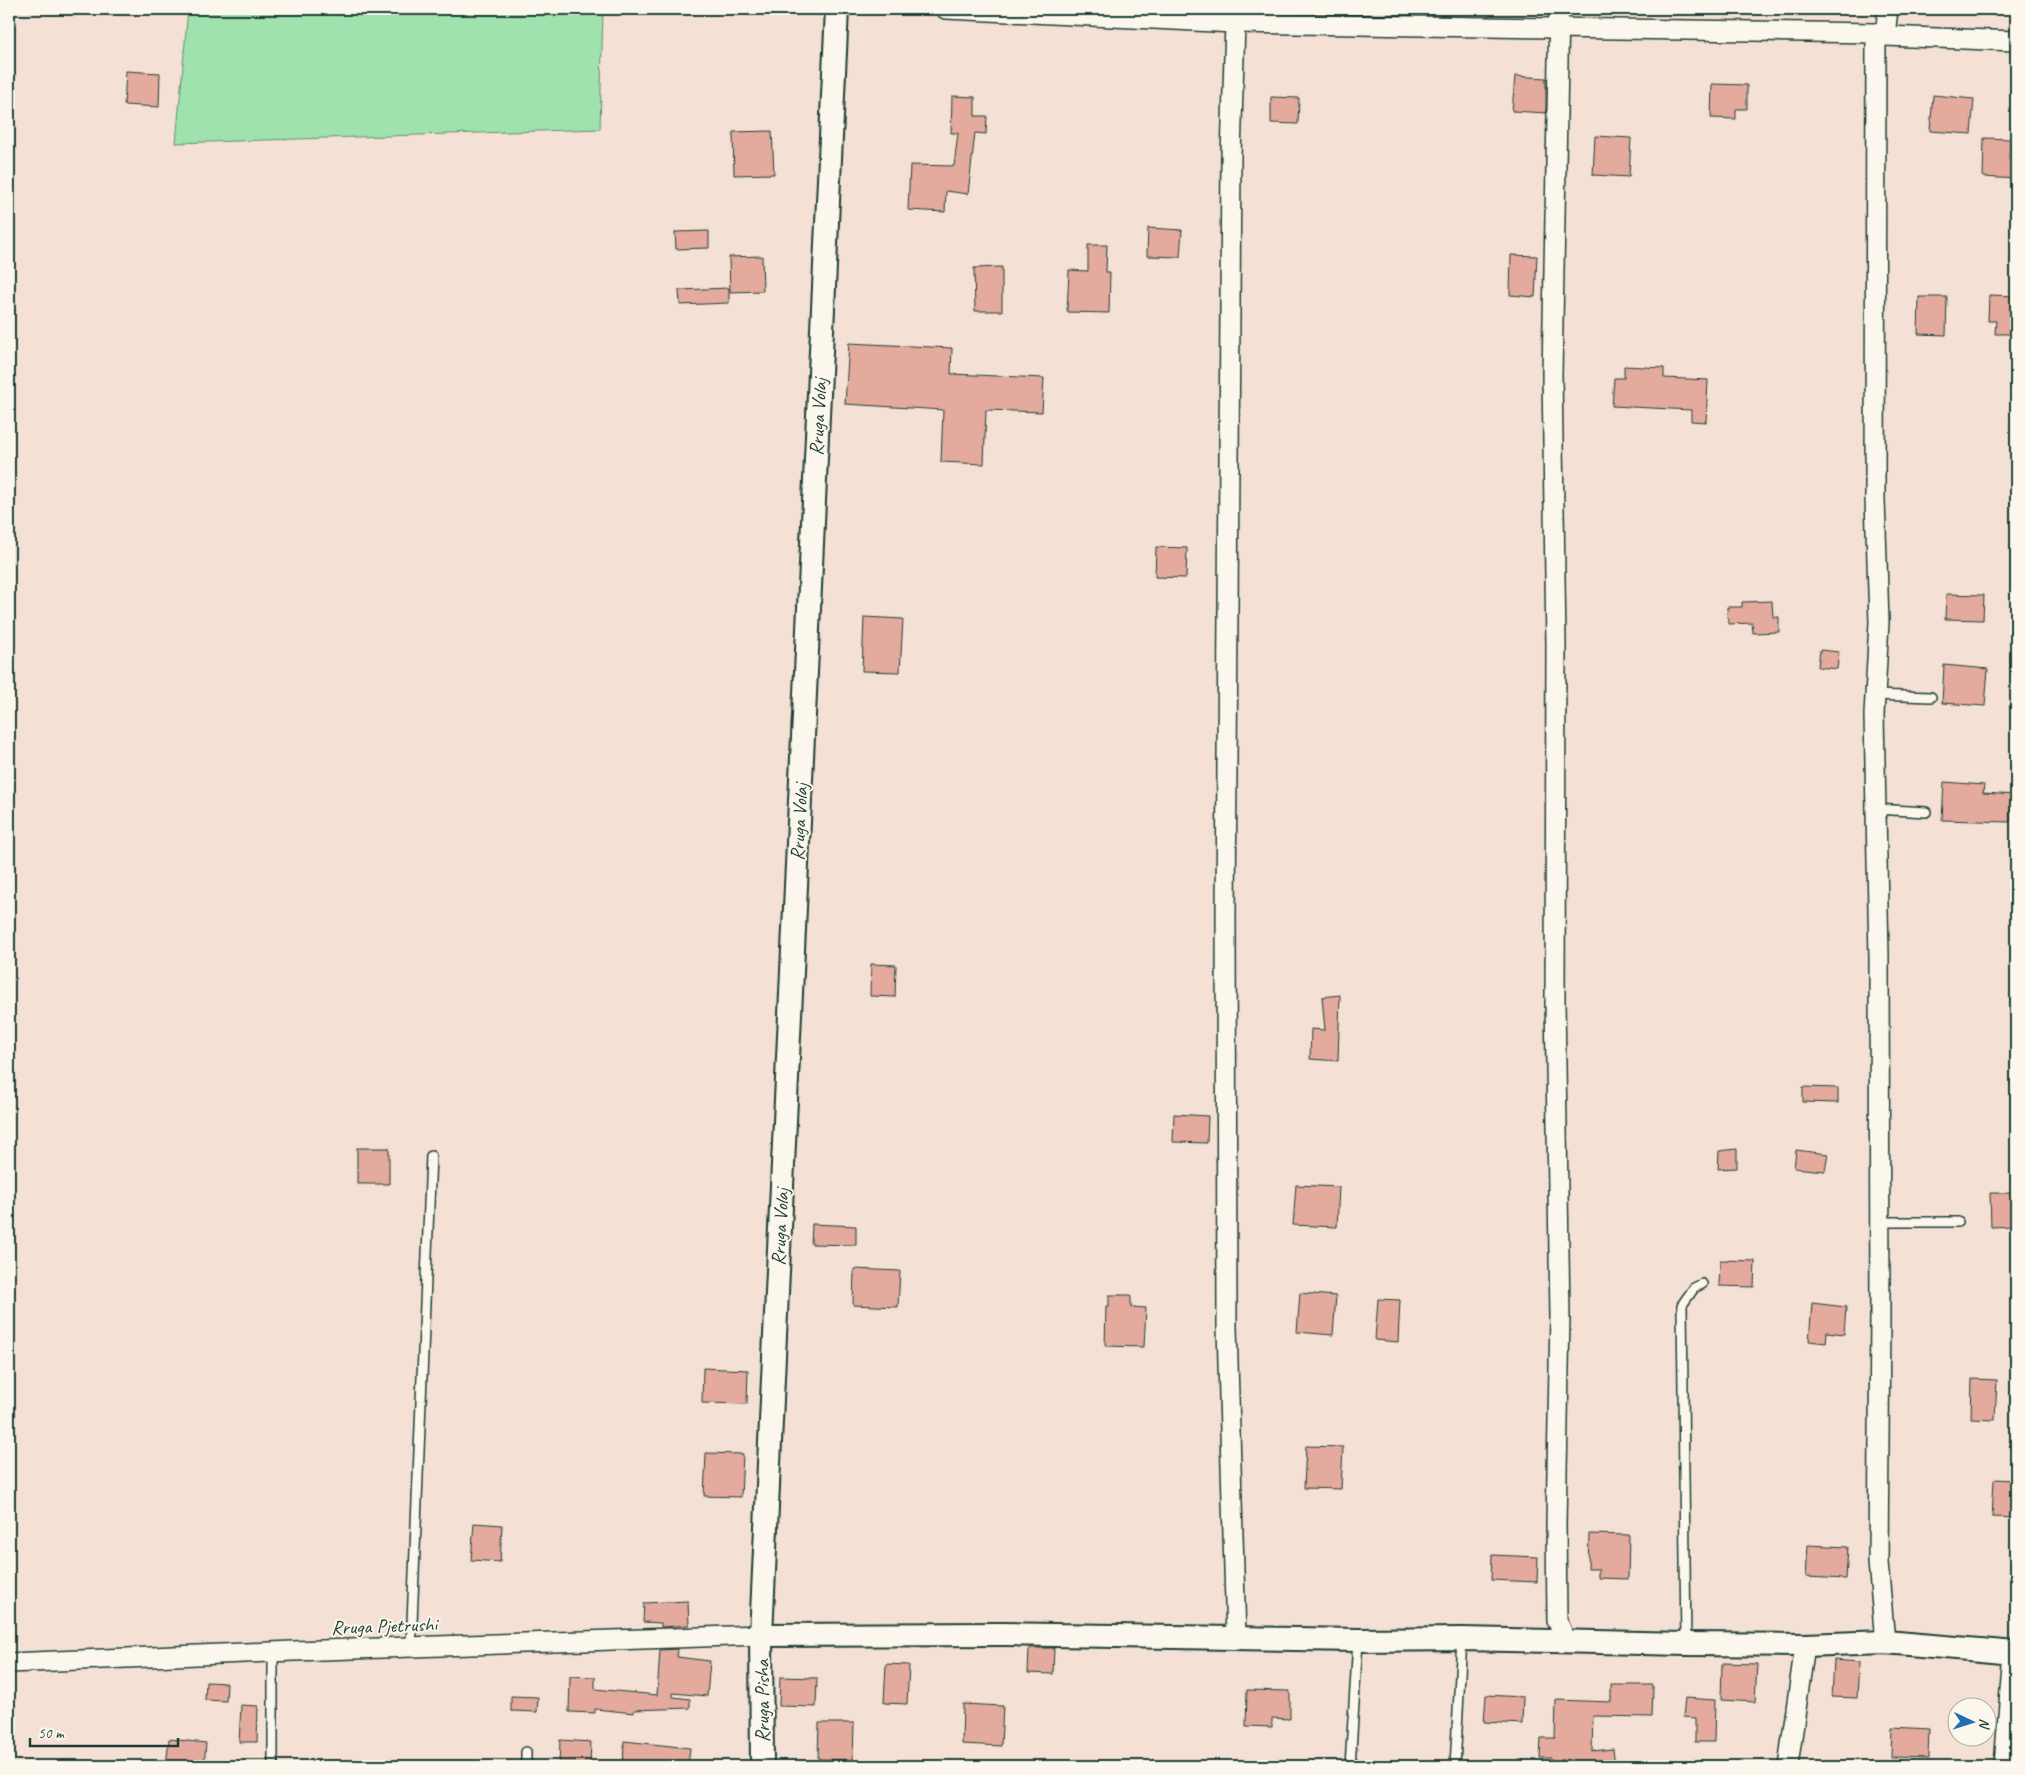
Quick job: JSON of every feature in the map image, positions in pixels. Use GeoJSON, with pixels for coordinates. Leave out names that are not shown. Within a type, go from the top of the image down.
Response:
{"type":"FeatureCollection","features":[{"type":"Feature","properties":{"kind":"street","name":"Rruga Volaj"},"geometry":{"type":"LineString","coordinates":[[761,1635],[837,9]]}},
{"type":"Feature","properties":{"kind":"street"},"geometry":{"type":"LineString","coordinates":[[946,9],[1235,23],[1398,24],[1881,34],[2016,41]]}},
{"type":"Feature","properties":{"kind":"street"},"geometry":{"type":"LineString","coordinates":[[1559,9],[1552,374],[1556,646],[1555,1001],[1560,1316],[1556,1524],[1557,1620],[1566,1641]]}},
{"type":"Feature","properties":{"kind":"street"},"geometry":{"type":"LineString","coordinates":[[1885,1642],[1878,1562],[1880,1315],[1879,957],[1875,695],[1879,622],[1875,499],[1881,34],[1888,9]]}},
{"type":"Feature","properties":{"kind":"street"},"geometry":{"type":"LineString","coordinates":[[1235,23],[1231,166],[1226,926],[1227,1327],[1236,1638]]}},
{"type":"Feature","properties":{"kind":"street"},"geometry":{"type":"LineString","coordinates":[[761,1635],[1002,1634],[1805,1645],[1885,1642],[2015,1652],[2004,1766]]}},
{"type":"Feature","properties":{"kind":"street","name":"Rruga Pjetrushi"},"geometry":{"type":"LineString","coordinates":[[9,1663],[761,1635]]}},
{"type":"Feature","properties":{"kind":"street","name":"Rruga Pisha"},"geometry":{"type":"LineString","coordinates":[[761,1635],[762,1766]]}},
{"type":"Feature","properties":{"kind":"street"},"geometry":{"type":"LineString","coordinates":[[1788,1766],[1805,1645]]}},
{"type":"Feature","properties":{"kind":"lane"},"geometry":{"type":"LineString","coordinates":[[1875,695],[1932,697]]}},
{"type":"Feature","properties":{"kind":"lane"},"geometry":{"type":"LineString","coordinates":[[1876,809],[1926,812]]}},
{"type":"Feature","properties":{"kind":"lane"},"geometry":{"type":"LineString","coordinates":[[411,1648],[431,1156]]}},
{"type":"Feature","properties":{"kind":"lane"},"geometry":{"type":"LineString","coordinates":[[1879,1222],[1958,1222]]}},
{"type":"Feature","properties":{"kind":"lane"},"geometry":{"type":"LineString","coordinates":[[1686,1644],[1682,1305],[1694,1288],[1702,1284]]}},
{"type":"Feature","properties":{"kind":"lane"},"geometry":{"type":"LineString","coordinates":[[1455,1766],[1462,1639]]}},
{"type":"Feature","properties":{"kind":"lane"},"geometry":{"type":"LineString","coordinates":[[1350,1766],[1358,1640]]}},
{"type":"Feature","properties":{"kind":"lane"},"geometry":{"type":"LineString","coordinates":[[273,1652],[273,1766]]}},
{"type":"Feature","properties":{"kind":"lane"},"geometry":{"type":"LineString","coordinates":[[526,1752],[526,1766]]}},
{"type":"Feature","properties":{"kind":"green space"},"geometry":{"type":"Polygon","coordinates":[[[188,9],[603,9],[600,129],[176,143],[188,9]]]}},
{"type":"Feature","properties":{"kind":"building"},"geometry":{"type":"Polygon","coordinates":[[[126,71],[160,73],[159,107],[124,105],[126,71]]]}},
{"type":"Feature","properties":{"kind":"building"},"geometry":{"type":"Polygon","coordinates":[[[1515,76],[1546,78],[1546,113],[1512,111],[1515,76]]]}},
{"type":"Feature","properties":{"kind":"building"},"geometry":{"type":"Polygon","coordinates":[[[1712,84],[1747,85],[1747,109],[1736,109],[1736,119],[1711,118],[1712,84]]]}},
{"type":"Feature","properties":{"kind":"building"},"geometry":{"type":"Polygon","coordinates":[[[1933,95],[1974,99],[1971,134],[1930,131],[1933,95]]]}},
{"type":"Feature","properties":{"kind":"building"},"geometry":{"type":"Polygon","coordinates":[[[952,96],[975,97],[975,116],[987,116],[986,134],[975,133],[968,194],[946,191],[945,212],[908,210],[910,165],[954,166],[958,133],[951,133],[952,96]]]}},
{"type":"Feature","properties":{"kind":"building"},"geometry":{"type":"Polygon","coordinates":[[[1271,97],[1299,98],[1298,124],[1271,123],[1271,97]]]}},
{"type":"Feature","properties":{"kind":"building"},"geometry":{"type":"Polygon","coordinates":[[[772,131],[774,174],[734,175],[733,132],[772,131]]]}},
{"type":"Feature","properties":{"kind":"building"},"geometry":{"type":"Polygon","coordinates":[[[1595,136],[1631,138],[1629,177],[1593,175],[1595,136]]]}},
{"type":"Feature","properties":{"kind":"building"},"geometry":{"type":"Polygon","coordinates":[[[1984,138],[2010,139],[2009,160],[2016,161],[2016,179],[1983,177],[1984,138]]]}},
{"type":"Feature","properties":{"kind":"building"},"geometry":{"type":"Polygon","coordinates":[[[1148,228],[1182,230],[1180,257],[1147,256],[1148,228]]]}},
{"type":"Feature","properties":{"kind":"building"},"geometry":{"type":"Polygon","coordinates":[[[709,231],[709,248],[676,249],[675,232],[709,231]]]}},
{"type":"Feature","properties":{"kind":"building"},"geometry":{"type":"Polygon","coordinates":[[[1088,245],[1107,245],[1106,272],[1110,272],[1109,313],[1067,312],[1069,270],[1088,271],[1088,245]]]}},
{"type":"Feature","properties":{"kind":"building"},"geometry":{"type":"Polygon","coordinates":[[[1511,255],[1537,256],[1535,297],[1510,295],[1511,255]]]}},
{"type":"Feature","properties":{"kind":"building"},"geometry":{"type":"Polygon","coordinates":[[[762,256],[763,291],[730,292],[729,257],[762,256]]]}},
{"type":"Feature","properties":{"kind":"building"},"geometry":{"type":"Polygon","coordinates":[[[1002,267],[1002,311],[975,311],[974,268],[1002,267]]]}},
{"type":"Feature","properties":{"kind":"building"},"geometry":{"type":"Polygon","coordinates":[[[729,288],[729,303],[680,305],[679,290],[729,288]]]}},
{"type":"Feature","properties":{"kind":"building"},"geometry":{"type":"Polygon","coordinates":[[[1989,295],[2016,296],[2016,334],[1995,334],[1996,321],[1988,321],[1989,295]]]}},
{"type":"Feature","properties":{"kind":"building"},"geometry":{"type":"Polygon","coordinates":[[[1919,297],[1947,297],[1946,335],[1918,334],[1919,297]]]}},
{"type":"Feature","properties":{"kind":"building"},"geometry":{"type":"Polygon","coordinates":[[[849,343],[952,348],[951,374],[1044,378],[1042,412],[986,410],[984,464],[941,462],[943,410],[845,404],[849,343]]]}},
{"type":"Feature","properties":{"kind":"building"},"geometry":{"type":"Polygon","coordinates":[[[1624,366],[1664,368],[1664,378],[1708,380],[1706,422],[1691,421],[1691,410],[1612,406],[1614,378],[1624,378],[1624,366]]]}},
{"type":"Feature","properties":{"kind":"building"},"geometry":{"type":"Polygon","coordinates":[[[1156,547],[1187,548],[1186,578],[1155,577],[1156,547]]]}},
{"type":"Feature","properties":{"kind":"building"},"geometry":{"type":"Polygon","coordinates":[[[1946,594],[1984,595],[1983,620],[1945,619],[1946,594]]]}},
{"type":"Feature","properties":{"kind":"building"},"geometry":{"type":"Polygon","coordinates":[[[1772,601],[1773,617],[1779,617],[1779,632],[1753,633],[1752,623],[1728,624],[1727,607],[1742,607],[1742,602],[1772,601]]]}},
{"type":"Feature","properties":{"kind":"building"},"geometry":{"type":"Polygon","coordinates":[[[864,617],[903,619],[900,672],[862,671],[864,617]]]}},
{"type":"Feature","properties":{"kind":"building"},"geometry":{"type":"Polygon","coordinates":[[[1820,650],[1839,652],[1837,669],[1818,667],[1820,650]]]}},
{"type":"Feature","properties":{"kind":"building"},"geometry":{"type":"Polygon","coordinates":[[[1944,665],[1988,669],[1985,706],[1942,703],[1944,665]]]}},
{"type":"Feature","properties":{"kind":"building"},"geometry":{"type":"Polygon","coordinates":[[[1944,782],[1984,785],[1983,793],[2016,795],[2016,812],[2010,811],[2010,822],[1942,820],[1944,782]]]}},
{"type":"Feature","properties":{"kind":"building"},"geometry":{"type":"Polygon","coordinates":[[[871,964],[896,965],[895,997],[870,996],[871,964]]]}},
{"type":"Feature","properties":{"kind":"building"},"geometry":{"type":"Polygon","coordinates":[[[1340,995],[1338,1061],[1310,1059],[1311,1029],[1325,1030],[1322,997],[1340,995]]]}},
{"type":"Feature","properties":{"kind":"building"},"geometry":{"type":"Polygon","coordinates":[[[1803,1087],[1838,1088],[1838,1103],[1803,1102],[1803,1087]]]}},
{"type":"Feature","properties":{"kind":"building"},"geometry":{"type":"Polygon","coordinates":[[[1174,1114],[1208,1116],[1207,1143],[1173,1142],[1174,1114]]]}},
{"type":"Feature","properties":{"kind":"building"},"geometry":{"type":"Polygon","coordinates":[[[357,1148],[389,1148],[389,1184],[357,1184],[357,1148]]]}},
{"type":"Feature","properties":{"kind":"building"},"geometry":{"type":"Polygon","coordinates":[[[1737,1149],[1737,1168],[1718,1169],[1719,1151],[1737,1149]]]}},
{"type":"Feature","properties":{"kind":"building"},"geometry":{"type":"Polygon","coordinates":[[[1796,1150],[1828,1154],[1825,1171],[1794,1168],[1796,1150]]]}},
{"type":"Feature","properties":{"kind":"building"},"geometry":{"type":"Polygon","coordinates":[[[1296,1185],[1339,1187],[1337,1227],[1293,1225],[1296,1185]]]}},
{"type":"Feature","properties":{"kind":"building"},"geometry":{"type":"Polygon","coordinates":[[[1990,1193],[2014,1193],[2014,1226],[1991,1227],[1990,1193]]]}},
{"type":"Feature","properties":{"kind":"building"},"geometry":{"type":"Polygon","coordinates":[[[812,1224],[856,1226],[856,1245],[811,1244],[812,1224]]]}},
{"type":"Feature","properties":{"kind":"building"},"geometry":{"type":"Polygon","coordinates":[[[1720,1260],[1755,1261],[1754,1287],[1719,1286],[1720,1260]]]}},
{"type":"Feature","properties":{"kind":"building"},"geometry":{"type":"Polygon","coordinates":[[[854,1269],[900,1271],[898,1307],[853,1305],[854,1269]]]}},
{"type":"Feature","properties":{"kind":"building"},"geometry":{"type":"Polygon","coordinates":[[[1300,1293],[1336,1296],[1333,1335],[1297,1332],[1300,1293]]]}},
{"type":"Feature","properties":{"kind":"building"},"geometry":{"type":"Polygon","coordinates":[[[1109,1295],[1131,1295],[1131,1307],[1146,1308],[1144,1347],[1105,1346],[1106,1306],[1109,1306],[1109,1295]]]}},
{"type":"Feature","properties":{"kind":"building"},"geometry":{"type":"Polygon","coordinates":[[[1378,1299],[1400,1300],[1398,1342],[1375,1340],[1378,1299]]]}},
{"type":"Feature","properties":{"kind":"building"},"geometry":{"type":"Polygon","coordinates":[[[1812,1303],[1846,1307],[1844,1334],[1827,1332],[1826,1343],[1809,1341],[1812,1303]]]}},
{"type":"Feature","properties":{"kind":"building"},"geometry":{"type":"Polygon","coordinates":[[[703,1368],[748,1370],[747,1404],[702,1403],[703,1368]]]}},
{"type":"Feature","properties":{"kind":"building"},"geometry":{"type":"Polygon","coordinates":[[[1972,1379],[1997,1380],[1995,1420],[1971,1419],[1972,1379]]]}},
{"type":"Feature","properties":{"kind":"building"},"geometry":{"type":"Polygon","coordinates":[[[1306,1446],[1343,1447],[1341,1489],[1304,1488],[1306,1446]]]}},
{"type":"Feature","properties":{"kind":"building"},"geometry":{"type":"Polygon","coordinates":[[[706,1453],[743,1454],[741,1497],[704,1496],[706,1453]]]}},
{"type":"Feature","properties":{"kind":"building"},"geometry":{"type":"Polygon","coordinates":[[[1994,1479],[2016,1480],[2016,1518],[1992,1517],[1994,1479]]]}},
{"type":"Feature","properties":{"kind":"building"},"geometry":{"type":"Polygon","coordinates":[[[474,1523],[502,1525],[500,1562],[471,1560],[474,1523]]]}},
{"type":"Feature","properties":{"kind":"building"},"geometry":{"type":"Polygon","coordinates":[[[1589,1534],[1629,1535],[1628,1579],[1598,1578],[1598,1569],[1588,1569],[1589,1534]]]}},
{"type":"Feature","properties":{"kind":"building"},"geometry":{"type":"Polygon","coordinates":[[[1808,1545],[1848,1547],[1846,1579],[1806,1577],[1808,1545]]]}},
{"type":"Feature","properties":{"kind":"building"},"geometry":{"type":"Polygon","coordinates":[[[1492,1555],[1538,1557],[1537,1582],[1491,1580],[1492,1555]]]}},
{"type":"Feature","properties":{"kind":"building"},"geometry":{"type":"Polygon","coordinates":[[[688,1601],[689,1625],[661,1627],[661,1623],[643,1622],[644,1603],[688,1601]]]}},
{"type":"Feature","properties":{"kind":"building"},"geometry":{"type":"Polygon","coordinates":[[[1029,1648],[1054,1648],[1053,1674],[1028,1673],[1029,1648]]]}},
{"type":"Feature","properties":{"kind":"building"},"geometry":{"type":"Polygon","coordinates":[[[678,1649],[677,1657],[710,1661],[707,1696],[673,1693],[673,1697],[690,1699],[690,1708],[634,1710],[634,1713],[595,1709],[595,1713],[569,1712],[570,1676],[595,1677],[595,1689],[657,1695],[660,1650],[678,1649]]]}},
{"type":"Feature","properties":{"kind":"building"},"geometry":{"type":"Polygon","coordinates":[[[1834,1660],[1859,1662],[1857,1698],[1832,1697],[1834,1660]]]}},
{"type":"Feature","properties":{"kind":"building"},"geometry":{"type":"Polygon","coordinates":[[[1722,1663],[1757,1664],[1755,1702],[1721,1700],[1722,1663]]]}},
{"type":"Feature","properties":{"kind":"building"},"geometry":{"type":"Polygon","coordinates":[[[886,1664],[909,1665],[907,1704],[884,1703],[886,1664]]]}},
{"type":"Feature","properties":{"kind":"building"},"geometry":{"type":"Polygon","coordinates":[[[780,1677],[817,1678],[816,1707],[779,1706],[780,1677]]]}},
{"type":"Feature","properties":{"kind":"building"},"geometry":{"type":"Polygon","coordinates":[[[206,1682],[227,1683],[226,1701],[205,1700],[206,1682]]]}},
{"type":"Feature","properties":{"kind":"building"},"geometry":{"type":"Polygon","coordinates":[[[1611,1685],[1653,1685],[1652,1717],[1593,1716],[1592,1751],[1613,1749],[1615,1766],[1551,1766],[1551,1758],[1540,1758],[1541,1738],[1555,1738],[1556,1700],[1611,1702],[1611,1685]]]}},
{"type":"Feature","properties":{"kind":"building"},"geometry":{"type":"Polygon","coordinates":[[[1247,1690],[1290,1691],[1290,1719],[1272,1718],[1272,1727],[1246,1726],[1247,1690]]]}},
{"type":"Feature","properties":{"kind":"building"},"geometry":{"type":"Polygon","coordinates":[[[1486,1695],[1523,1697],[1522,1724],[1484,1722],[1486,1695]]]}},
{"type":"Feature","properties":{"kind":"building"},"geometry":{"type":"Polygon","coordinates":[[[511,1696],[538,1697],[537,1712],[511,1711],[511,1696]]]}},
{"type":"Feature","properties":{"kind":"building"},"geometry":{"type":"Polygon","coordinates":[[[1685,1698],[1715,1700],[1714,1742],[1695,1742],[1695,1718],[1683,1717],[1685,1698]]]}},
{"type":"Feature","properties":{"kind":"building"},"geometry":{"type":"Polygon","coordinates":[[[963,1704],[1003,1706],[1001,1746],[962,1744],[963,1704]]]}},
{"type":"Feature","properties":{"kind":"building"},"geometry":{"type":"Polygon","coordinates":[[[241,1705],[258,1706],[257,1742],[239,1742],[241,1705]]]}},
{"type":"Feature","properties":{"kind":"building"},"geometry":{"type":"Polygon","coordinates":[[[819,1723],[854,1723],[853,1760],[818,1759],[819,1723]]]}},
{"type":"Feature","properties":{"kind":"building"},"geometry":{"type":"Polygon","coordinates":[[[1892,1727],[1929,1729],[1928,1758],[1891,1757],[1892,1727]]]}},
{"type":"Feature","properties":{"kind":"building"},"geometry":{"type":"Polygon","coordinates":[[[169,1739],[206,1743],[204,1766],[166,1766],[169,1739]]]}},
{"type":"Feature","properties":{"kind":"building"},"geometry":{"type":"Polygon","coordinates":[[[560,1740],[591,1742],[590,1766],[559,1766],[560,1740]]]}},
{"type":"Feature","properties":{"kind":"building"},"geometry":{"type":"Polygon","coordinates":[[[624,1741],[690,1748],[688,1766],[623,1766],[624,1741]]]}}]}
